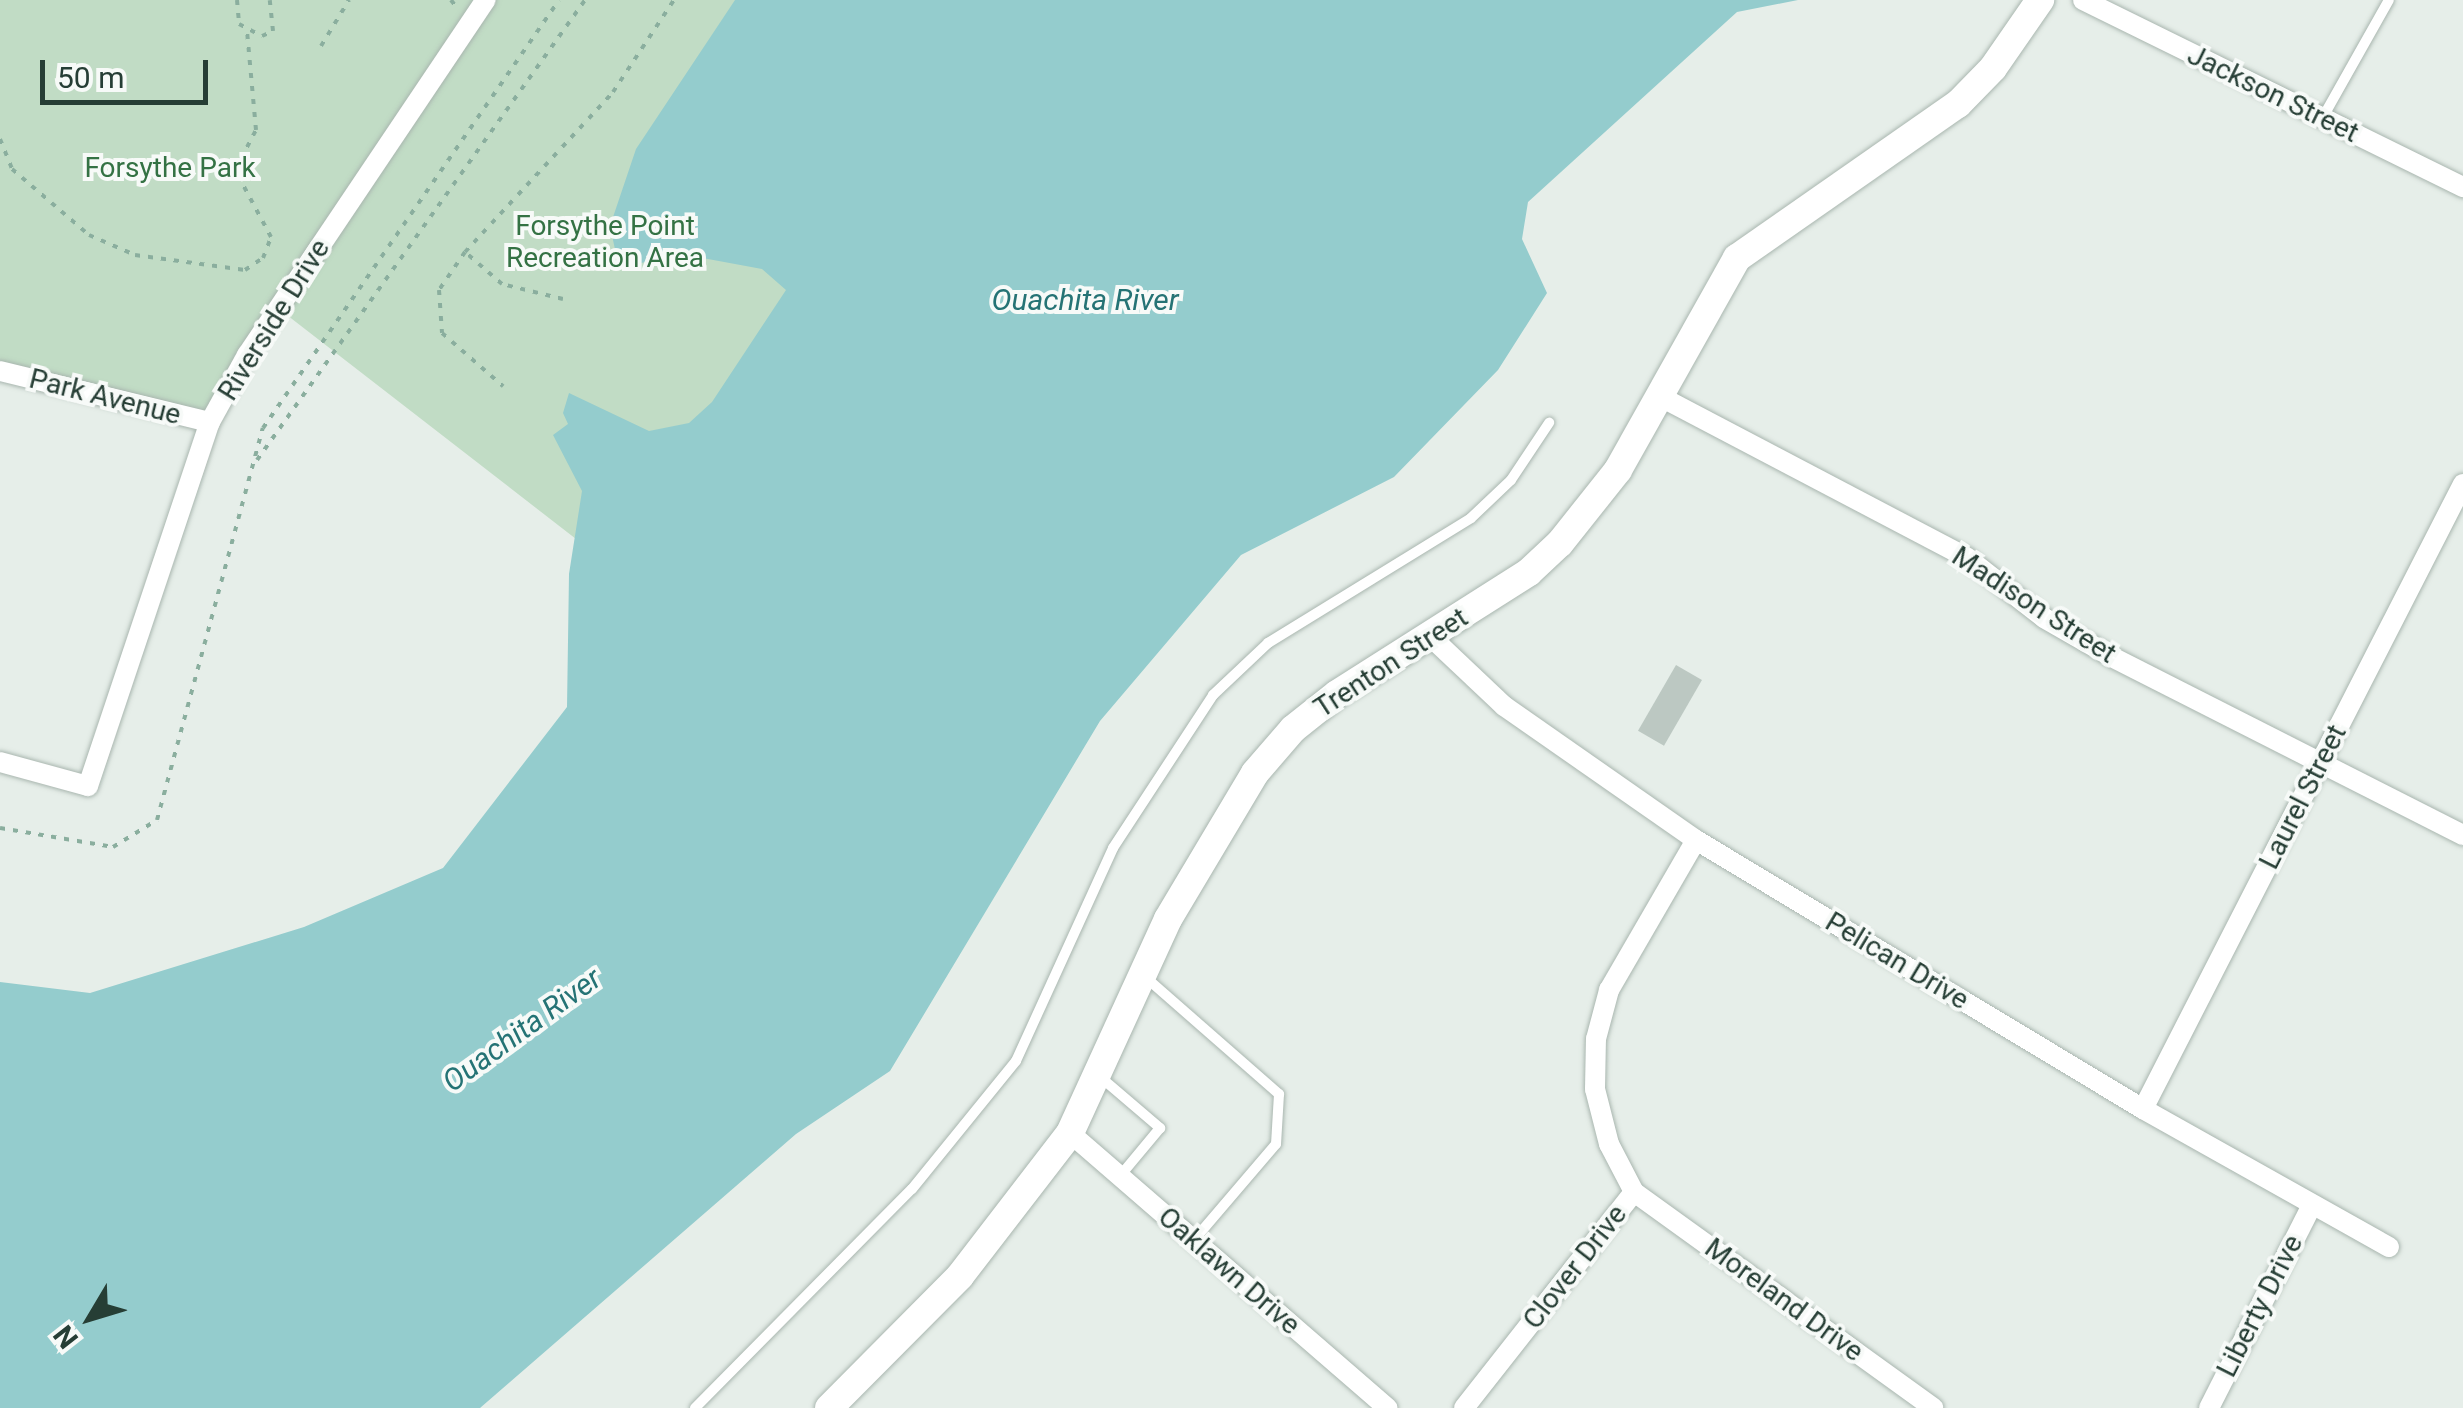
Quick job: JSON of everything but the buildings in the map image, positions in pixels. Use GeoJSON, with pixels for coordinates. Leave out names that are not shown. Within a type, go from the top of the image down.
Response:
{"type":"FeatureCollection","features":[{"type":"Feature","properties":{"kind":"street","name":"Riverside Drive"},"geometry":{"type":"LineString","coordinates":[[0,762],[88,786],[210,422],[247,354],[486,0]]}},
{"type":"Feature","properties":{"kind":"street","name":"Trenton Street"},"geometry":{"type":"LineString","coordinates":[[829,1408],[960,1276],[1070,1133],[1142,974],[1209,845],[1255,773],[1294,729],[1338,694],[1430,637],[1560,543],[1618,470],[1736,258],[1958,104],[1993,68],[2040,0]]}},
{"type":"Feature","properties":{"kind":"street","name":"Jackson Street"},"geometry":{"type":"LineString","coordinates":[[2083,0],[2463,187]]}},
{"type":"Feature","properties":{"kind":"street","name":"Park Avenue"},"geometry":{"type":"LineString","coordinates":[[0,372],[210,422]]}},
{"type":"Feature","properties":{"kind":"street","name":"Madison Street"},"geometry":{"type":"LineString","coordinates":[[1661,397],[1966,557],[2044,618],[2112,657],[2463,836]]}},
{"type":"Feature","properties":{"kind":"street","name":"Laurel Street"},"geometry":{"type":"LineString","coordinates":[[2143,1109],[2463,484]]}},
{"type":"Feature","properties":{"kind":"street","name":"Pelican Drive"},"geometry":{"type":"LineString","coordinates":[[1430,637],[1504,706],[1696,840],[2143,1109],[2389,1247]]}},
{"type":"Feature","properties":{"kind":"street","name":"Clover Drive"},"geometry":{"type":"LineString","coordinates":[[1464,1408],[1634,1192],[1609,1144],[1595,1089],[1596,1039],[1609,990],[1696,840]]}},
{"type":"Feature","properties":{"kind":"street","name":"Oaklawn Drive"},"geometry":{"type":"LineString","coordinates":[[1070,1133],[1388,1408]]}},
{"type":"Feature","properties":{"kind":"street","name":"Moreland Drive"},"geometry":{"type":"LineString","coordinates":[[1634,1192],[1933,1408]]}},
{"type":"Feature","properties":{"kind":"street","name":"Liberty Drive"},"geometry":{"type":"LineString","coordinates":[[2209,1408],[2312,1205]]}},
{"type":"Feature","properties":{"kind":"lane"},"geometry":{"type":"LineString","coordinates":[[2322,118],[2389,0]]}},
{"type":"Feature","properties":{"kind":"lane"},"geometry":{"type":"LineString","coordinates":[[695,1408],[912,1189],[1016,1061],[1114,848],[1213,695],[1268,643],[1471,518],[1511,480],[1549,423]]}},
{"type":"Feature","properties":{"kind":"lane"},"geometry":{"type":"LineString","coordinates":[[1142,974],[1279,1094],[1276,1144],[1194,1240]]}},
{"type":"Feature","properties":{"kind":"lane"},"geometry":{"type":"LineString","coordinates":[[1097,1074],[1160,1128],[1120,1176]]}},
{"type":"Feature","properties":{"kind":"path"},"geometry":{"type":"LineString","coordinates":[[237,0],[239,24],[247,31],[273,31],[270,0]]}},
{"type":"Feature","properties":{"kind":"path"},"geometry":{"type":"LineString","coordinates":[[322,46],[350,0]]}},
{"type":"Feature","properties":{"kind":"path"},"geometry":{"type":"LineString","coordinates":[[451,0],[457,8]]}},
{"type":"Feature","properties":{"kind":"path"},"geometry":{"type":"LineString","coordinates":[[0,828],[114,848],[157,820],[263,428],[559,0]]}},
{"type":"Feature","properties":{"kind":"path"},"geometry":{"type":"LineString","coordinates":[[253,466],[585,0]]}},
{"type":"Feature","properties":{"kind":"path"},"geometry":{"type":"LineString","coordinates":[[503,386],[442,333],[439,290],[465,252],[612,92],[674,0]]}},
{"type":"Feature","properties":{"kind":"path"},"geometry":{"type":"LineString","coordinates":[[0,139],[12,169],[89,234],[134,254],[245,270],[264,258],[272,237],[235,170],[256,130],[247,31]]}},
{"type":"Feature","properties":{"kind":"path"},"geometry":{"type":"LineString","coordinates":[[465,252],[502,284],[563,298]]}},
{"type":"Feature","properties":{"kind":"green space","name":"Forsythe Point Recreation Area"},"geometry":{"type":"Polygon","coordinates":[[[0,0],[1079,0],[638,587],[283,312],[210,422],[0,371],[0,0]]]}},
{"type":"Feature","properties":{"kind":"water","name":"Ouachita River"},"geometry":{"type":"Polygon","coordinates":[[[735,0],[1798,0],[1737,12],[1528,202],[1522,239],[1547,293],[1498,370],[1394,477],[1241,555],[1100,721],[890,1071],[796,1134],[480,1408],[0,1408],[0,982],[90,993],[304,927],[443,868],[567,707],[569,574],[582,491],[553,435],[568,424],[563,413],[569,393],[649,431],[689,423],[712,402],[786,290],[762,269],[681,254],[619,268],[610,226],[636,149],[735,0]]]}},
{"type":"Feature","properties":{"kind":"park label","name":"Forsythe Park"},"geometry":{"type":"Point","coordinates":[170,168]}}]}
